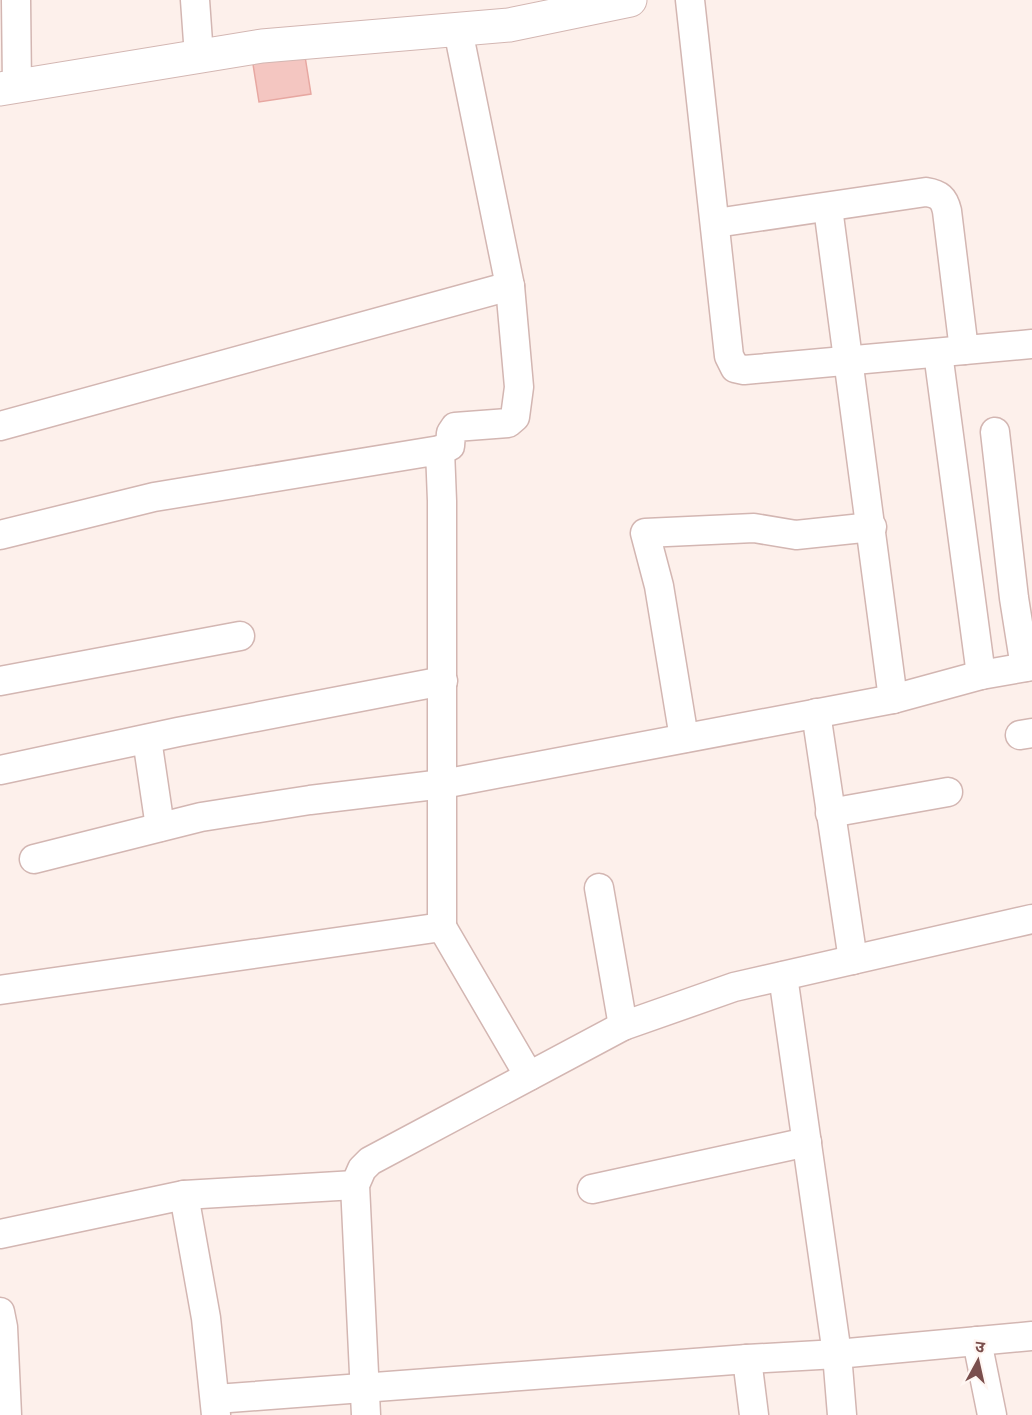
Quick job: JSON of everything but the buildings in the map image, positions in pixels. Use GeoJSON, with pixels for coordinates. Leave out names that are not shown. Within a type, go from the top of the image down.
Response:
{"type":"FeatureCollection","features":[{"type":"Feature","properties":{"kind":"street"},"geometry":{"type":"LineString","coordinates":[[16,0],[8,45],[9,87],[262,46],[508,26],[559,7],[630,0]]}},
{"type":"Feature","properties":{"kind":"street"},"geometry":{"type":"LineString","coordinates":[[195,0],[199,56]]}},
{"type":"Feature","properties":{"kind":"street"},"geometry":{"type":"LineString","coordinates":[[690,0],[731,364],[735,368],[744,370],[1032,344]]}},
{"type":"Feature","properties":{"kind":"street"},"geometry":{"type":"LineString","coordinates":[[0,535],[154,497],[440,450],[450,446],[451,433],[455,428],[508,423],[515,417],[519,387],[510,286],[458,30]]}},
{"type":"Feature","properties":{"kind":"street"},"geometry":{"type":"LineString","coordinates":[[716,223],[926,192],[941,197],[945,202],[951,351],[981,675]]}},
{"type":"Feature","properties":{"kind":"street"},"geometry":{"type":"LineString","coordinates":[[828,208],[893,699]]}},
{"type":"Feature","properties":{"kind":"street"},"geometry":{"type":"LineString","coordinates":[[0,426],[510,286]]}},
{"type":"Feature","properties":{"kind":"street"},"geometry":{"type":"LineString","coordinates":[[34,859],[201,817],[442,784],[893,699],[981,675],[1029,666],[1013,588],[995,432]]}},
{"type":"Feature","properties":{"kind":"street"},"geometry":{"type":"LineString","coordinates":[[440,450],[443,681],[442,927],[529,1076]]}},
{"type":"Feature","properties":{"kind":"street"},"geometry":{"type":"LineString","coordinates":[[684,738],[659,586],[645,534],[754,528],[796,535],[872,527]]}},
{"type":"Feature","properties":{"kind":"street"},"geometry":{"type":"LineString","coordinates":[[0,681],[240,636]]}},
{"type":"Feature","properties":{"kind":"street"},"geometry":{"type":"LineString","coordinates":[[0,770],[443,681]]}},
{"type":"Feature","properties":{"kind":"street"},"geometry":{"type":"LineString","coordinates":[[816,713],[853,960]]}},
{"type":"Feature","properties":{"kind":"street"},"geometry":{"type":"LineString","coordinates":[[147,739],[160,827]]}},
{"type":"Feature","properties":{"kind":"street"},"geometry":{"type":"LineString","coordinates":[[830,813],[948,792]]}},
{"type":"Feature","properties":{"kind":"street"},"geometry":{"type":"LineString","coordinates":[[599,888],[623,1026]]}},
{"type":"Feature","properties":{"kind":"street"},"geometry":{"type":"LineString","coordinates":[[364,1402],[355,1185],[362,1169],[370,1161],[623,1026],[724,990],[1032,919]]}},
{"type":"Feature","properties":{"kind":"street"},"geometry":{"type":"LineString","coordinates":[[0,990],[442,927]]}},
{"type":"Feature","properties":{"kind":"street"},"geometry":{"type":"LineString","coordinates":[[783,976],[837,1354],[842,1415]]}},
{"type":"Feature","properties":{"kind":"street"},"geometry":{"type":"LineString","coordinates":[[592,1189],[807,1142]]}},
{"type":"Feature","properties":{"kind":"street"},"geometry":{"type":"LineString","coordinates":[[0,1234],[184,1195],[355,1185]]}},
{"type":"Feature","properties":{"kind":"street"},"geometry":{"type":"LineString","coordinates":[[184,1195],[206,1318],[216,1407],[364,1402],[747,1359],[837,1354],[1032,1336]]}},
{"type":"Feature","properties":{"kind":"street"},"geometry":{"type":"LineString","coordinates":[[0,1312],[3,1327],[7,1415]]}},
{"type":"Feature","properties":{"kind":"street"},"geometry":{"type":"LineString","coordinates":[[977,1341],[992,1415]]}},
{"type":"Feature","properties":{"kind":"street"},"geometry":{"type":"LineString","coordinates":[[747,1359],[754,1415]]}}]}
